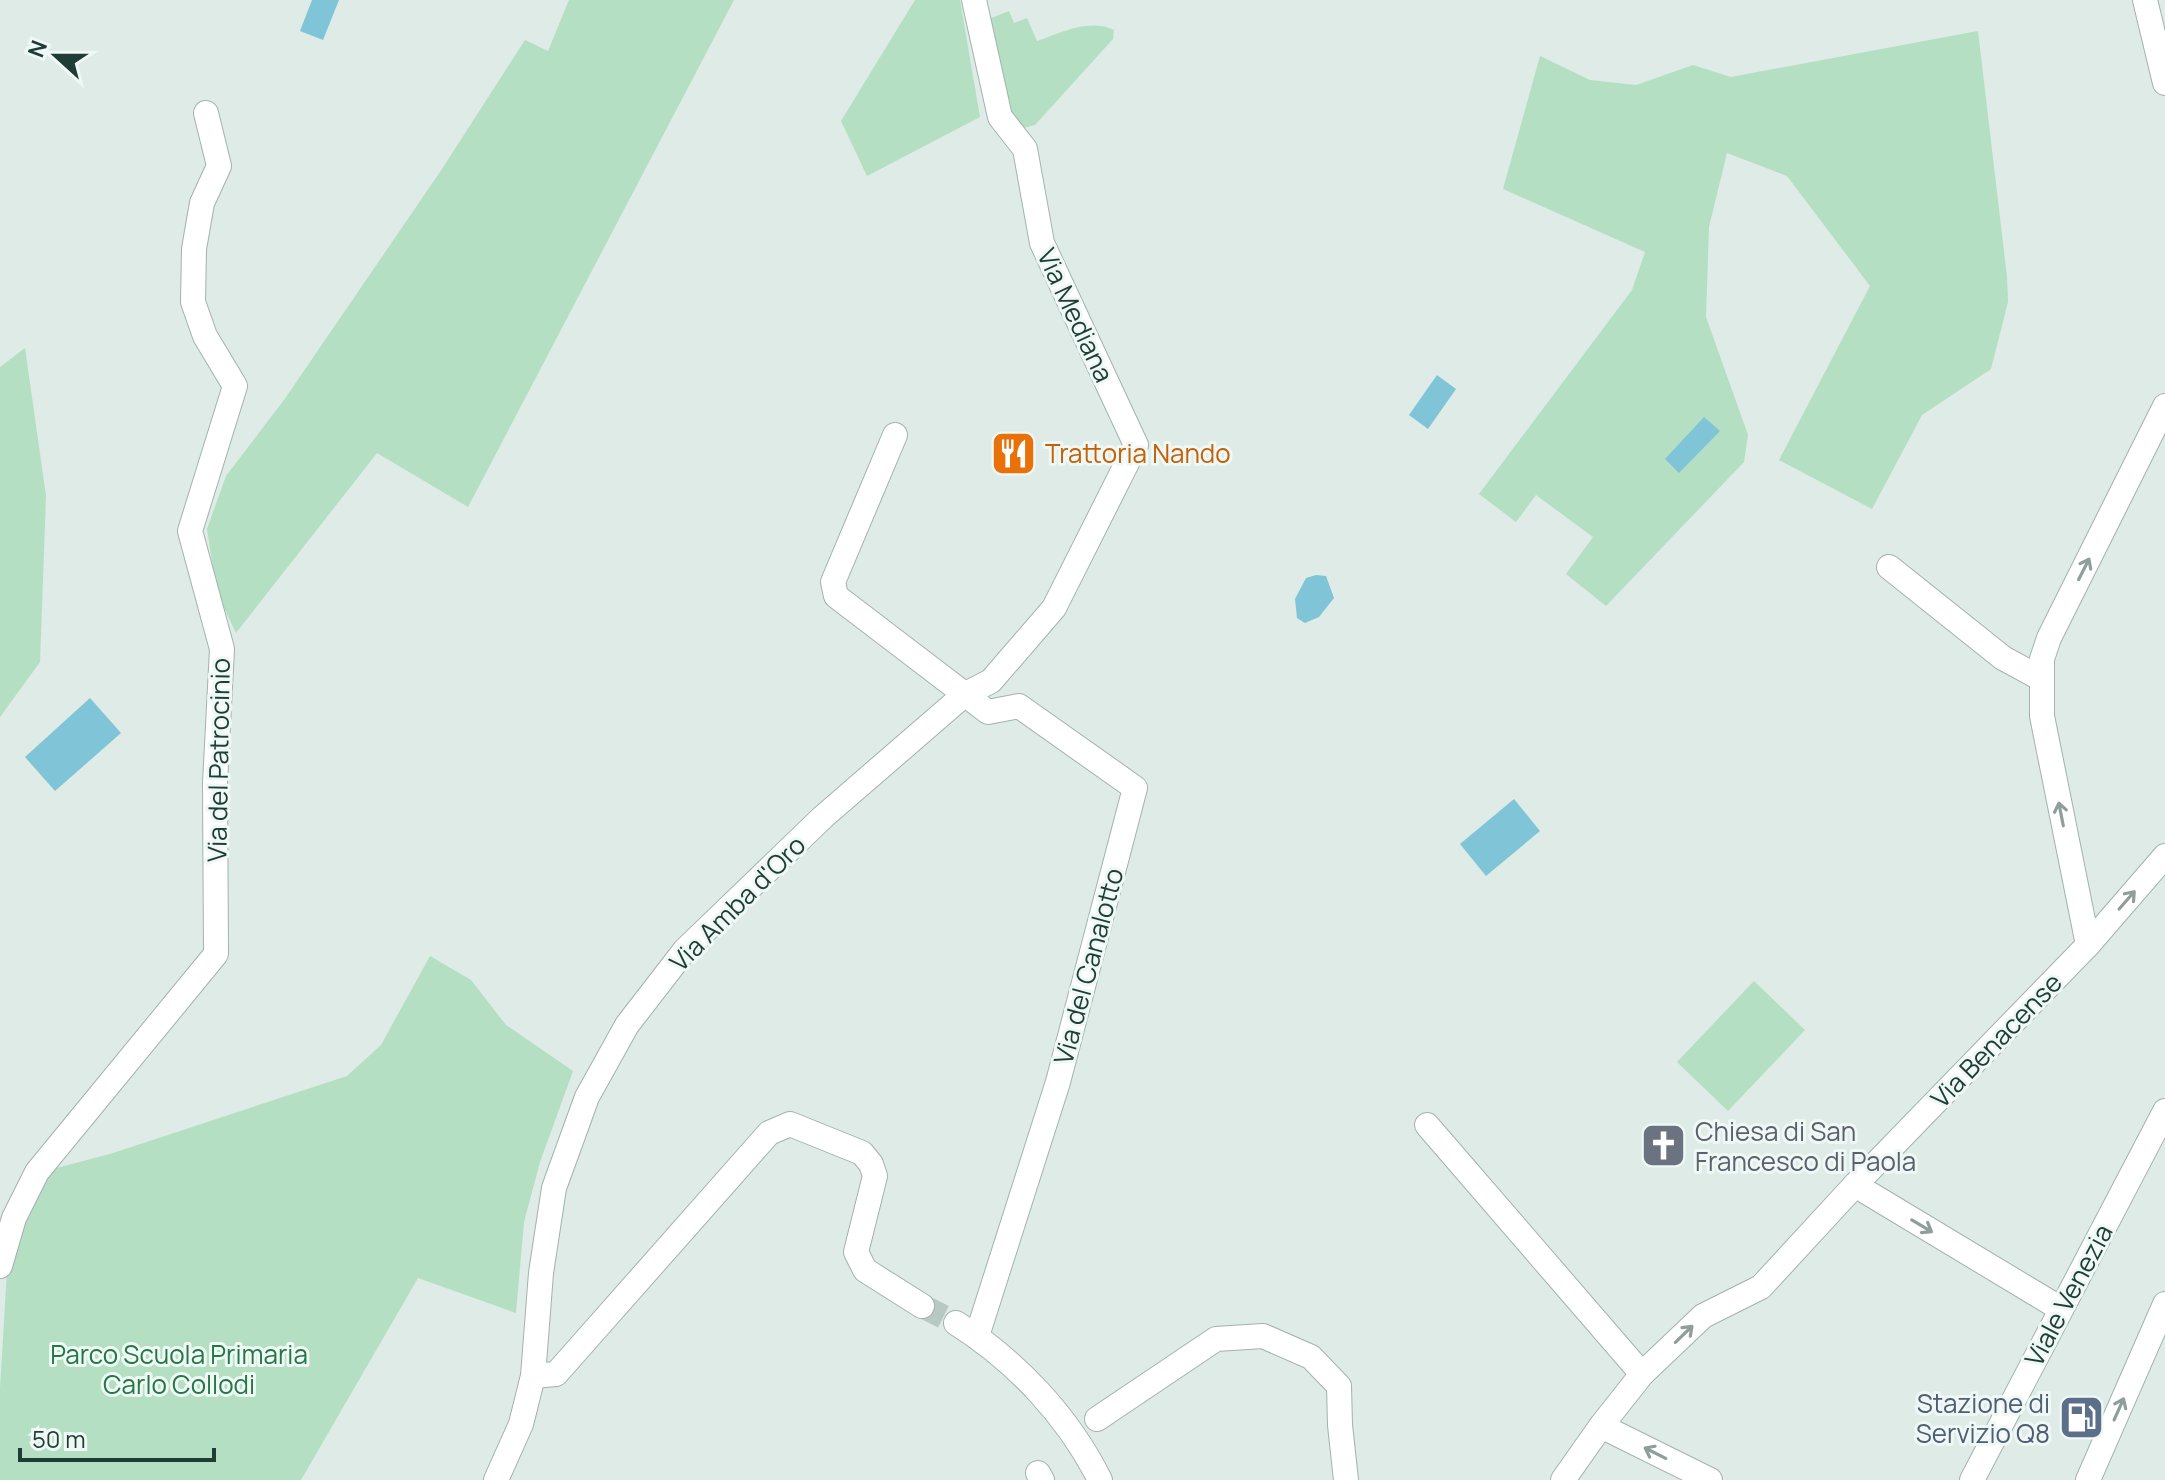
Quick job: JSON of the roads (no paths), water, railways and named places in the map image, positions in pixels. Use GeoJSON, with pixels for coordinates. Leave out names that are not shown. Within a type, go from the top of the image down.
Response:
{"type":"FeatureCollection","features":[{"type":"Feature","properties":{"kind":"street","name":"Via Mediana"},"geometry":{"type":"LineString","coordinates":[[974,0],[1000,117],[1025,149],[1042,243],[1136,445]]}},
{"type":"Feature","properties":{"kind":"street"},"geometry":{"type":"LineString","coordinates":[[2145,0],[2165,83]]}},
{"type":"Feature","properties":{"kind":"street","name":"Via del Patrocinio"},"geometry":{"type":"LineString","coordinates":[[0,1266],[14,1218],[37,1172],[216,954],[215,783],[222,649],[190,531],[235,386],[205,336],[193,302],[194,249],[202,203],[219,166],[206,113]]}},
{"type":"Feature","properties":{"kind":"street"},"geometry":{"type":"LineString","coordinates":[[2088,945],[2042,716],[2042,659],[2049,638],[2165,406]]}},
{"type":"Feature","properties":{"kind":"street"},"geometry":{"type":"LineString","coordinates":[[895,435],[833,582],[836,596],[964,695]]}},
{"type":"Feature","properties":{"kind":"street","name":"Via Amba d'Oro"},"geometry":{"type":"LineString","coordinates":[[496,1480],[521,1424],[533,1376],[541,1273],[554,1188],[587,1097],[627,1025],[685,950],[823,817],[964,695],[991,681],[1054,608],[1136,445]]}},
{"type":"Feature","properties":{"kind":"street"},"geometry":{"type":"LineString","coordinates":[[1889,567],[2003,658],[2040,678]]}},
{"type":"Feature","properties":{"kind":"street","name":"Via del Canalotto"},"geometry":{"type":"LineString","coordinates":[[964,695],[988,712],[1019,706],[1135,788],[1058,1082],[977,1336]]}},
{"type":"Feature","properties":{"kind":"street","name":"Via Benacense"},"geometry":{"type":"LineString","coordinates":[[1563,1480],[1642,1374],[1703,1316],[1761,1287],[1855,1185],[2088,945],[2165,856]]}},
{"type":"Feature","properties":{"kind":"street","name":"Viale Venezia"},"geometry":{"type":"LineString","coordinates":[[1972,1480],[2165,1111]]}},
{"type":"Feature","properties":{"kind":"street"},"geometry":{"type":"LineString","coordinates":[[533,1376],[556,1374],[769,1133],[790,1124],[862,1153],[871,1164],[875,1176],[856,1252],[865,1270],[922,1306]]}},
{"type":"Feature","properties":{"kind":"street"},"geometry":{"type":"LineString","coordinates":[[1427,1125],[1642,1374]]}},
{"type":"Feature","properties":{"kind":"street"},"geometry":{"type":"LineString","coordinates":[[1855,1185],[2061,1309]]}},
{"type":"Feature","properties":{"kind":"street"},"geometry":{"type":"LineString","coordinates":[[2088,1480],[2165,1304]]}},
{"type":"Feature","properties":{"kind":"street"},"geometry":{"type":"LineString","coordinates":[[956,1323],[977,1336],[1048,1401],[1080,1442],[1100,1480]]}},
{"type":"Feature","properties":{"kind":"street"},"geometry":{"type":"LineString","coordinates":[[1097,1419],[1216,1339],[1263,1336],[1311,1357],[1339,1386],[1346,1480]]}},
{"type":"Feature","properties":{"kind":"street"},"geometry":{"type":"LineString","coordinates":[[1601,1426],[1710,1480]]}},
{"type":"Feature","properties":{"kind":"water"},"geometry":{"type":"Polygon","coordinates":[[[312,0],[339,0],[323,40],[300,31],[312,0]]]}},
{"type":"Feature","properties":{"kind":"water"},"geometry":{"type":"Polygon","coordinates":[[[1437,375],[1456,389],[1428,429],[1409,415],[1437,375]]]}},
{"type":"Feature","properties":{"kind":"water"},"geometry":{"type":"Polygon","coordinates":[[[1704,417],[1720,431],[1679,473],[1665,459],[1704,417]]]}},
{"type":"Feature","properties":{"kind":"water"},"geometry":{"type":"Polygon","coordinates":[[[1326,576],[1334,598],[1319,617],[1305,623],[1297,618],[1295,599],[1306,578],[1326,576]]]}},
{"type":"Feature","properties":{"kind":"water"},"geometry":{"type":"Polygon","coordinates":[[[90,698],[121,733],[55,791],[25,757],[90,698]]]}},
{"type":"Feature","properties":{"kind":"water"},"geometry":{"type":"Polygon","coordinates":[[[1514,799],[1540,831],[1486,876],[1460,844],[1514,799]]]}},
{"type":"Feature","properties":{"kind":"tunnel"},"geometry":{"type":"LineString","coordinates":[[922,1306],[956,1323]]}},
{"type":"Feature","properties":{"kind":"place","name":"Trattoria Nando"},"geometry":{"type":"Point","coordinates":[1014,453]}},
{"type":"Feature","properties":{"kind":"place","name":"Chiesa di San Francesco di Paola"},"geometry":{"type":"Point","coordinates":[1664,1146]}},
{"type":"Feature","properties":{"kind":"place","name":"Stazione di Servizio Q8"},"geometry":{"type":"Point","coordinates":[2081,1418]}},
{"type":"Feature","properties":{"kind":"park label","name":"Parco Scuola Primaria Carlo Collodi"},"geometry":{"type":"Point","coordinates":[179,1369]}}]}
